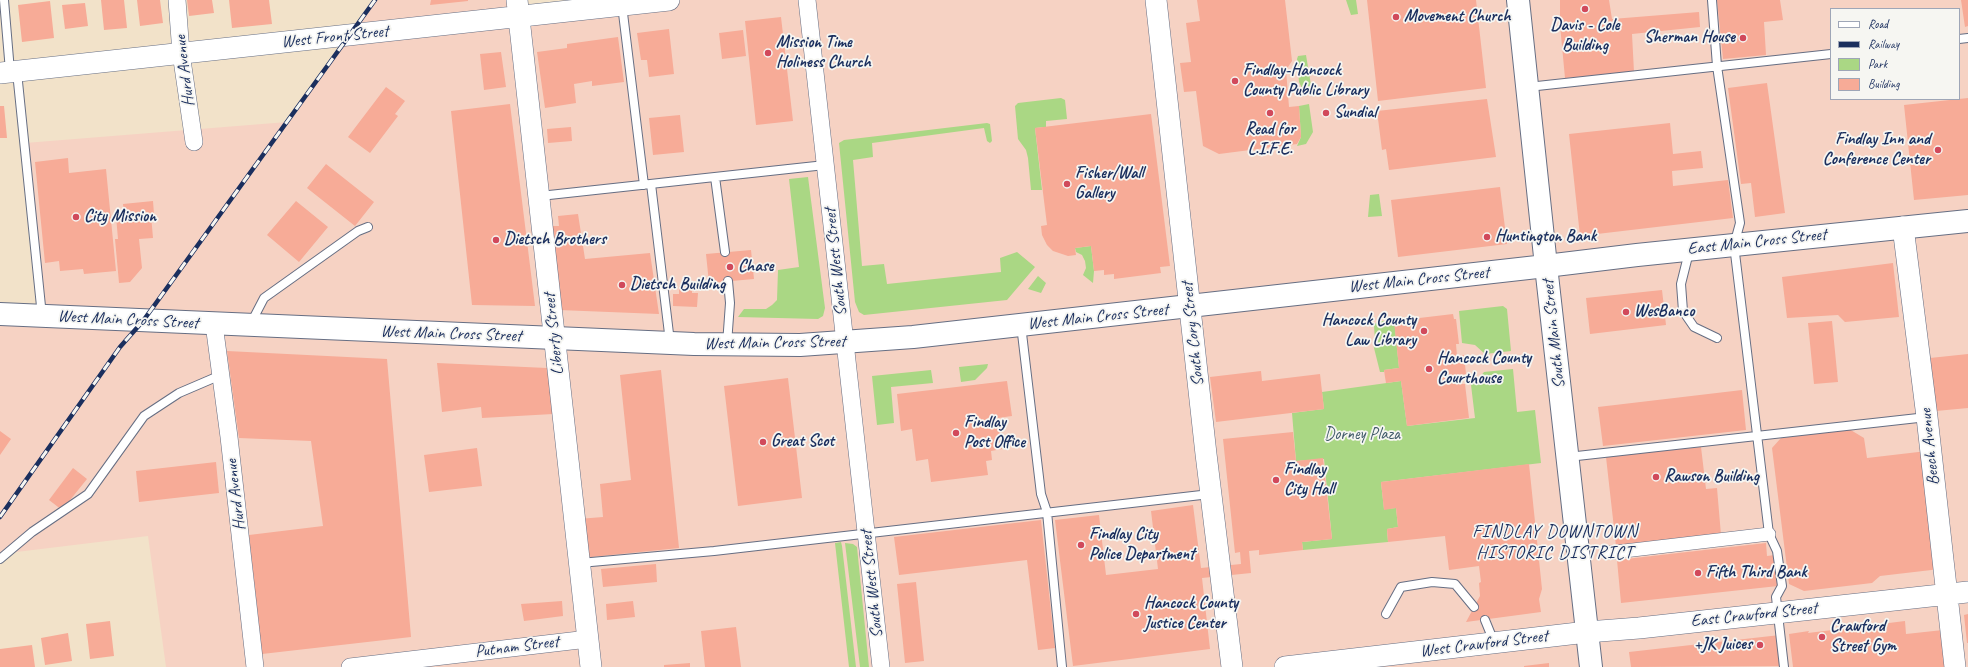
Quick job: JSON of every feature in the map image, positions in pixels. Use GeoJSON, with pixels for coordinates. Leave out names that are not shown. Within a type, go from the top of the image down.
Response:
{"type":"FeatureCollection","features":[{"type":"Feature","properties":{"kind":"main road","name":"South Main Street"},"geometry":{"type":"LineString","coordinates":[[1518,0],[1546,266],[1592,667]]}},
{"type":"Feature","properties":{"kind":"main road","name":"East Main Cross Street"},"geometry":{"type":"LineString","coordinates":[[1546,266],[1689,249],[1968,221]]}},
{"type":"Feature","properties":{"kind":"main road","name":"West Main Cross Street"},"geometry":{"type":"LineString","coordinates":[[0,314],[249,326],[670,343],[791,346],[845,343],[1020,325],[1546,266]]}},
{"type":"Feature","properties":{"kind":"street","name":"Hurd Avenue"},"geometry":{"type":"LineString","coordinates":[[177,0],[182,53],[194,142]]}},
{"type":"Feature","properties":{"kind":"street","name":"West Front Street"},"geometry":{"type":"LineString","coordinates":[[9,72],[182,53],[518,8],[669,0]]}},
{"type":"Feature","properties":{"kind":"street","name":"South West Street"},"geometry":{"type":"LineString","coordinates":[[807,0],[881,667]]}},
{"type":"Feature","properties":{"kind":"street","name":"South Cory Street"},"geometry":{"type":"LineString","coordinates":[[1156,0],[1211,494],[1232,667]]}},
{"type":"Feature","properties":{"kind":"street","name":"Liberty Street"},"geometry":{"type":"LineString","coordinates":[[518,8],[553,338],[591,667]]}},
{"type":"Feature","properties":{"kind":"street","name":"Beech Avenue"},"geometry":{"type":"LineString","coordinates":[[1903,228],[1927,417],[1955,667]]}},
{"type":"Feature","properties":{"kind":"street","name":"Hurd Avenue"},"geometry":{"type":"LineString","coordinates":[[214,324],[255,667]]}},
{"type":"Feature","properties":{"kind":"street"},"geometry":{"type":"LineString","coordinates":[[1607,553],[1769,534]]}},
{"type":"Feature","properties":{"kind":"street","name":"East Crawford Street"},"geometry":{"type":"LineString","coordinates":[[1588,632],[1639,628],[1968,592]]}},
{"type":"Feature","properties":{"kind":"street","name":"West Crawford Street"},"geometry":{"type":"LineString","coordinates":[[1285,667],[1393,658],[1494,642],[1588,632]]}},
{"type":"Feature","properties":{"kind":"street","name":"Putnam Street"},"geometry":{"type":"LineString","coordinates":[[350,667],[588,639]]}},
{"type":"Feature","properties":{"kind":"lane"},"geometry":{"type":"LineString","coordinates":[[4,0],[9,72],[42,316]]}},
{"type":"Feature","properties":{"kind":"lane"},"geometry":{"type":"LineString","coordinates":[[1712,0],[1717,66],[1740,223],[1734,245],[1769,534],[1777,552],[1782,586],[1776,597],[1784,667]]}},
{"type":"Feature","properties":{"kind":"lane"},"geometry":{"type":"LineString","coordinates":[[622,3],[670,343]]}},
{"type":"Feature","properties":{"kind":"lane"},"geometry":{"type":"LineString","coordinates":[[1527,88],[1830,54]]}},
{"type":"Feature","properties":{"kind":"lane"},"geometry":{"type":"LineString","coordinates":[[539,196],[825,165]]}},
{"type":"Feature","properties":{"kind":"lane"},"geometry":{"type":"LineString","coordinates":[[715,177],[725,252]]}},
{"type":"Feature","properties":{"kind":"lane"},"geometry":{"type":"LineString","coordinates":[[249,326],[264,298],[358,231],[368,227]]}},
{"type":"Feature","properties":{"kind":"lane"},"geometry":{"type":"LineString","coordinates":[[1689,249],[1680,284],[1683,311],[1694,327],[1717,338]]}},
{"type":"Feature","properties":{"kind":"lane"},"geometry":{"type":"LineString","coordinates":[[727,345],[730,302],[728,282]]}},
{"type":"Feature","properties":{"kind":"lane"},"geometry":{"type":"LineString","coordinates":[[1020,325],[1041,494],[1047,512],[1062,667]]}},
{"type":"Feature","properties":{"kind":"lane"},"geometry":{"type":"LineString","coordinates":[[0,559],[32,532],[88,494],[144,416],[179,393],[221,375]]}},
{"type":"Feature","properties":{"kind":"lane"},"geometry":{"type":"LineString","coordinates":[[1568,457],[1927,417]]}},
{"type":"Feature","properties":{"kind":"lane"},"geometry":{"type":"LineString","coordinates":[[579,563],[714,551],[1211,494]]}},
{"type":"Feature","properties":{"kind":"lane"},"geometry":{"type":"LineString","coordinates":[[1386,614],[1401,587],[1432,582],[1455,584],[1474,607]]}},
{"type":"Feature","properties":{"kind":"lane"},"geometry":{"type":"LineString","coordinates":[[1485,620],[1494,642]]}},
{"type":"Feature","properties":{"kind":"shaded area"},"geometry":{"type":"Polygon","coordinates":[[[375,0],[517,0],[519,16],[662,0],[1968,0],[1968,667],[166,667],[148,536],[0,554],[0,314],[41,316],[25,143],[287,122],[375,0]]]}},
{"type":"Feature","properties":{"kind":"green space"},"geometry":{"type":"Polygon","coordinates":[[[1346,0],[1356,0],[1358,14],[1351,15],[1346,0]]]}},
{"type":"Feature","properties":{"kind":"green space"},"geometry":{"type":"Polygon","coordinates":[[[1306,55],[1311,85],[1309,87],[1302,88],[1299,82],[1297,59],[1298,56],[1306,55]]]}},
{"type":"Feature","properties":{"kind":"green space"},"geometry":{"type":"Polygon","coordinates":[[[1061,98],[1065,100],[1067,119],[1046,121],[1046,127],[1035,128],[1042,190],[1031,190],[1026,150],[1018,139],[1015,106],[1018,103],[1061,98]]]}},
{"type":"Feature","properties":{"kind":"green space"},"geometry":{"type":"Polygon","coordinates":[[[1309,104],[1313,132],[1306,144],[1297,146],[1301,137],[1299,106],[1309,104]]]}},
{"type":"Feature","properties":{"kind":"green space"},"geometry":{"type":"Polygon","coordinates":[[[987,123],[990,124],[992,141],[990,143],[987,141],[984,128],[872,143],[873,157],[853,160],[862,266],[884,264],[887,284],[1001,272],[1000,258],[1017,252],[1035,267],[1007,300],[864,315],[859,312],[855,302],[839,143],[844,140],[987,123]]]}},
{"type":"Feature","properties":{"kind":"green space"},"geometry":{"type":"Polygon","coordinates":[[[808,177],[825,308],[823,316],[818,319],[738,317],[744,309],[766,309],[772,305],[777,300],[778,270],[799,267],[789,179],[808,177]]]}},
{"type":"Feature","properties":{"kind":"green space"},"geometry":{"type":"Polygon","coordinates":[[[1379,194],[1382,216],[1368,217],[1370,195],[1379,194]]]}},
{"type":"Feature","properties":{"kind":"green space"},"geometry":{"type":"Polygon","coordinates":[[[1091,246],[1094,271],[1093,283],[1083,275],[1086,268],[1085,261],[1082,255],[1076,252],[1075,248],[1091,246]]]}},
{"type":"Feature","properties":{"kind":"green space"},"geometry":{"type":"Polygon","coordinates":[[[1038,276],[1046,283],[1041,293],[1028,289],[1038,276]]]}},
{"type":"Feature","properties":{"kind":"green space"},"geometry":{"type":"Polygon","coordinates":[[[1503,306],[1507,309],[1511,351],[1485,354],[1475,345],[1462,343],[1459,311],[1503,306]]]}},
{"type":"Feature","properties":{"kind":"green space"},"geometry":{"type":"Polygon","coordinates":[[[1394,319],[1399,368],[1380,372],[1373,344],[1375,342],[1374,325],[1377,322],[1394,319]]]}},
{"type":"Feature","properties":{"kind":"green space"},"geometry":{"type":"Polygon","coordinates":[[[988,364],[987,368],[975,380],[961,382],[959,367],[988,364]]]}},
{"type":"Feature","properties":{"kind":"green space","name":"Dorney Plaza"},"geometry":{"type":"Polygon","coordinates":[[[1513,369],[1517,412],[1535,410],[1541,463],[1381,482],[1384,509],[1396,508],[1398,527],[1387,529],[1388,542],[1303,550],[1302,542],[1332,539],[1324,459],[1296,461],[1292,413],[1324,409],[1322,392],[1401,381],[1407,426],[1475,418],[1471,385],[1484,372],[1513,369]]]}},
{"type":"Feature","properties":{"kind":"green space"},"geometry":{"type":"Polygon","coordinates":[[[931,370],[933,383],[891,387],[894,423],[877,425],[872,376],[931,370]]]}},
{"type":"Feature","properties":{"kind":"green space"},"geometry":{"type":"Polygon","coordinates":[[[841,542],[856,667],[849,667],[835,543],[841,542]]]}},
{"type":"Feature","properties":{"kind":"green space"},"geometry":{"type":"Polygon","coordinates":[[[845,543],[853,544],[857,547],[869,667],[860,667],[845,543]]]}},
{"type":"Feature","properties":{"kind":"building"},"geometry":{"type":"Polygon","coordinates":[[[101,0],[124,0],[127,28],[104,30],[101,0]]]}},
{"type":"Feature","properties":{"kind":"building"},"geometry":{"type":"Polygon","coordinates":[[[137,0],[160,0],[163,23],[140,26],[137,0]]]}},
{"type":"Feature","properties":{"kind":"building"},"geometry":{"type":"Polygon","coordinates":[[[187,0],[212,0],[214,13],[189,16],[187,0]]]}},
{"type":"Feature","properties":{"kind":"building"},"geometry":{"type":"Polygon","coordinates":[[[229,0],[269,0],[272,24],[232,28],[229,0]]]}},
{"type":"Feature","properties":{"kind":"building"},"geometry":{"type":"Polygon","coordinates":[[[431,0],[468,0],[468,1],[430,5],[431,0]]]}},
{"type":"Feature","properties":{"kind":"building","name":"Findlay-Hancock County Public Library"},"geometry":{"type":"Polygon","coordinates":[[[1197,0],[1285,0],[1292,61],[1286,70],[1289,107],[1299,106],[1301,137],[1297,144],[1219,154],[1203,146],[1196,91],[1184,92],[1180,63],[1191,62],[1186,23],[1200,21],[1197,0]]]}},
{"type":"Feature","properties":{"kind":"building"},"geometry":{"type":"Polygon","coordinates":[[[1367,0],[1476,0],[1486,88],[1378,101],[1367,0]]]}},
{"type":"Feature","properties":{"kind":"building"},"geometry":{"type":"Polygon","coordinates":[[[1560,0],[1609,0],[1612,19],[1699,12],[1700,27],[1632,34],[1634,72],[1565,78],[1560,25],[1560,0]]]}},
{"type":"Feature","properties":{"kind":"building","name":"Sherman House"},"geometry":{"type":"Polygon","coordinates":[[[1717,0],[1780,0],[1783,20],[1764,22],[1766,55],[1723,59],[1717,0]]]}},
{"type":"Feature","properties":{"kind":"building"},"geometry":{"type":"Polygon","coordinates":[[[1961,0],[1968,0],[1968,26],[1965,27],[1961,0]]]}},
{"type":"Feature","properties":{"kind":"building"},"geometry":{"type":"Polygon","coordinates":[[[50,1],[54,38],[22,42],[18,5],[50,1]]]}},
{"type":"Feature","properties":{"kind":"building"},"geometry":{"type":"Polygon","coordinates":[[[85,3],[88,26],[65,29],[62,5],[85,3]]]}},
{"type":"Feature","properties":{"kind":"building"},"geometry":{"type":"Polygon","coordinates":[[[781,17],[793,121],[756,125],[745,21],[781,17]]]}},
{"type":"Feature","properties":{"kind":"building"},"geometry":{"type":"Polygon","coordinates":[[[669,29],[674,74],[649,77],[647,60],[641,60],[637,33],[669,29]]]}},
{"type":"Feature","properties":{"kind":"building"},"geometry":{"type":"Polygon","coordinates":[[[743,30],[746,56],[722,59],[719,33],[743,30]]]}},
{"type":"Feature","properties":{"kind":"building"},"geometry":{"type":"Polygon","coordinates":[[[618,37],[624,82],[592,86],[592,81],[574,84],[576,103],[545,108],[537,52],[567,48],[567,44],[618,37]]]}},
{"type":"Feature","properties":{"kind":"building"},"geometry":{"type":"Polygon","coordinates":[[[501,52],[506,87],[484,90],[480,54],[501,52]]]}},
{"type":"Feature","properties":{"kind":"building"},"geometry":{"type":"Polygon","coordinates":[[[1767,83],[1785,213],[1755,217],[1751,183],[1741,184],[1728,88],[1767,83]]]}},
{"type":"Feature","properties":{"kind":"building"},"geometry":{"type":"Polygon","coordinates":[[[386,87],[405,101],[395,114],[398,116],[370,153],[348,137],[386,87]]]}},
{"type":"Feature","properties":{"kind":"building","name":"Findlay Inn and Conference Center"},"geometry":{"type":"Polygon","coordinates":[[[1968,98],[1968,195],[1914,200],[1904,105],[1968,98]]]}},
{"type":"Feature","properties":{"kind":"building"},"geometry":{"type":"Polygon","coordinates":[[[1487,99],[1496,157],[1389,170],[1386,149],[1382,150],[1377,111],[1487,99]]]}},
{"type":"Feature","properties":{"kind":"building","name":"Dietsch Brothers"},"geometry":{"type":"Polygon","coordinates":[[[510,104],[535,306],[472,305],[451,111],[510,104]]]}},
{"type":"Feature","properties":{"kind":"building"},"geometry":{"type":"Polygon","coordinates":[[[0,106],[4,106],[7,138],[0,138],[0,106]]]}},
{"type":"Feature","properties":{"kind":"building"},"geometry":{"type":"Polygon","coordinates":[[[1151,114],[1170,266],[1160,267],[1161,273],[1114,279],[1114,274],[1104,275],[1104,270],[1094,271],[1091,246],[1075,248],[1076,255],[1068,256],[1053,251],[1047,245],[1042,235],[1041,226],[1047,225],[1035,128],[1151,114]]]}},
{"type":"Feature","properties":{"kind":"building"},"geometry":{"type":"Polygon","coordinates":[[[680,115],[684,152],[653,155],[649,118],[680,115]]]}},
{"type":"Feature","properties":{"kind":"building"},"geometry":{"type":"Polygon","coordinates":[[[1670,123],[1673,154],[1701,151],[1703,168],[1672,171],[1673,186],[1728,180],[1733,218],[1580,236],[1569,134],[1670,123]]]}},
{"type":"Feature","properties":{"kind":"building"},"geometry":{"type":"Polygon","coordinates":[[[571,127],[572,141],[548,143],[547,129],[571,127]]]}},
{"type":"Feature","properties":{"kind":"building","name":"City Mission"},"geometry":{"type":"Polygon","coordinates":[[[68,158],[69,173],[106,169],[116,271],[84,274],[83,269],[60,271],[59,261],[45,263],[35,162],[68,158]]]}},
{"type":"Feature","properties":{"kind":"building"},"geometry":{"type":"Polygon","coordinates":[[[326,164],[374,202],[355,226],[307,188],[326,164]]]}},
{"type":"Feature","properties":{"kind":"building"},"geometry":{"type":"Polygon","coordinates":[[[1500,187],[1507,244],[1398,257],[1391,200],[1500,187]]]}},
{"type":"Feature","properties":{"kind":"building"},"geometry":{"type":"Polygon","coordinates":[[[153,201],[154,214],[151,215],[153,238],[139,239],[142,268],[130,282],[119,283],[115,239],[118,239],[116,216],[124,216],[123,204],[153,201]]]}},
{"type":"Feature","properties":{"kind":"building"},"geometry":{"type":"Polygon","coordinates":[[[296,201],[328,227],[299,262],[267,235],[296,201]]]}},
{"type":"Feature","properties":{"kind":"building"},"geometry":{"type":"Polygon","coordinates":[[[578,214],[585,259],[650,253],[659,314],[559,310],[551,226],[559,226],[558,216],[578,214]]]}},
{"type":"Feature","properties":{"kind":"building","name":"Chase"},"geometry":{"type":"Polygon","coordinates":[[[751,250],[754,279],[709,283],[706,254],[751,250]]]}},
{"type":"Feature","properties":{"kind":"building"},"geometry":{"type":"Polygon","coordinates":[[[1893,263],[1899,317],[1845,322],[1838,315],[1787,318],[1782,277],[1893,263]]]}},
{"type":"Feature","properties":{"kind":"building"},"geometry":{"type":"Polygon","coordinates":[[[679,286],[692,287],[692,293],[698,293],[697,307],[673,306],[673,294],[679,294],[679,286]]]}},
{"type":"Feature","properties":{"kind":"building","name":"WesBanco"},"geometry":{"type":"Polygon","coordinates":[[[1662,290],[1666,325],[1590,334],[1586,298],[1662,290]]]}},
{"type":"Feature","properties":{"kind":"building","name":"Hancock County Courthouse"},"geometry":{"type":"Polygon","coordinates":[[[1453,314],[1454,319],[1456,319],[1459,344],[1456,344],[1457,356],[1464,355],[1466,374],[1460,375],[1461,384],[1465,384],[1469,418],[1407,426],[1401,381],[1386,383],[1384,370],[1399,368],[1394,321],[1453,314]]]}},
{"type":"Feature","properties":{"kind":"building"},"geometry":{"type":"Polygon","coordinates":[[[1832,321],[1838,382],[1814,384],[1808,323],[1832,321]]]}},
{"type":"Feature","properties":{"kind":"building"},"geometry":{"type":"Polygon","coordinates":[[[227,351],[387,359],[411,637],[262,654],[249,535],[323,526],[311,441],[239,438],[227,351]]]}},
{"type":"Feature","properties":{"kind":"building"},"geometry":{"type":"Polygon","coordinates":[[[1968,354],[1968,408],[1936,411],[1930,358],[1968,354]]]}},
{"type":"Feature","properties":{"kind":"building"},"geometry":{"type":"Polygon","coordinates":[[[437,363],[547,368],[553,414],[482,418],[481,407],[442,412],[437,363]]]}},
{"type":"Feature","properties":{"kind":"building"},"geometry":{"type":"Polygon","coordinates":[[[661,370],[679,548],[582,558],[578,519],[603,517],[600,484],[631,480],[620,375],[661,370]]]}},
{"type":"Feature","properties":{"kind":"building"},"geometry":{"type":"Polygon","coordinates":[[[1261,371],[1262,381],[1320,374],[1324,409],[1216,422],[1210,377],[1261,371]]]}},
{"type":"Feature","properties":{"kind":"building","name":"Great Scot"},"geometry":{"type":"Polygon","coordinates":[[[788,378],[802,498],[738,506],[724,386],[788,378]]]}},
{"type":"Feature","properties":{"kind":"building","name":"Findlay Post Office"},"geometry":{"type":"Polygon","coordinates":[[[1007,381],[1012,416],[998,418],[1002,449],[991,451],[992,460],[986,461],[988,475],[931,482],[928,459],[916,461],[912,429],[901,431],[897,394],[1007,381]]]}},
{"type":"Feature","properties":{"kind":"building"},"geometry":{"type":"Polygon","coordinates":[[[1742,390],[1746,430],[1603,446],[1598,407],[1742,390]]]}},
{"type":"Feature","properties":{"kind":"building"},"geometry":{"type":"Polygon","coordinates":[[[1849,429],[1864,438],[1867,458],[1927,451],[1940,569],[1880,576],[1872,583],[1804,591],[1789,584],[1772,448],[1781,438],[1849,429]]]}},
{"type":"Feature","properties":{"kind":"building"},"geometry":{"type":"Polygon","coordinates":[[[0,431],[11,439],[0,455],[0,431]]]}},
{"type":"Feature","properties":{"kind":"building","name":"Hancock County Justice Center"},"geometry":{"type":"Polygon","coordinates":[[[1293,432],[1296,461],[1323,458],[1332,539],[1302,542],[1303,550],[1259,555],[1259,550],[1249,551],[1251,573],[1202,578],[1210,649],[1073,666],[1055,520],[1099,515],[1106,575],[1158,569],[1151,511],[1193,505],[1201,568],[1241,564],[1240,552],[1235,553],[1223,439],[1293,432]]]}},
{"type":"Feature","properties":{"kind":"building"},"geometry":{"type":"Polygon","coordinates":[[[1701,447],[1706,489],[1717,488],[1721,535],[1616,546],[1606,457],[1701,447]]]}},
{"type":"Feature","properties":{"kind":"building"},"geometry":{"type":"Polygon","coordinates":[[[477,448],[482,486],[429,492],[424,455],[477,448]]]}},
{"type":"Feature","properties":{"kind":"building"},"geometry":{"type":"Polygon","coordinates":[[[216,462],[219,493],[139,502],[136,471],[216,462]]]}},
{"type":"Feature","properties":{"kind":"building"},"geometry":{"type":"Polygon","coordinates":[[[1529,464],[1542,589],[1539,599],[1541,612],[1466,622],[1480,596],[1479,583],[1481,582],[1479,566],[1449,570],[1445,536],[1388,542],[1387,529],[1398,527],[1396,508],[1384,510],[1381,482],[1529,464]]]}},
{"type":"Feature","properties":{"kind":"building"},"geometry":{"type":"Polygon","coordinates":[[[73,468],[87,479],[62,510],[49,500],[73,468]]]}},
{"type":"Feature","properties":{"kind":"building"},"geometry":{"type":"Polygon","coordinates":[[[1041,520],[1055,648],[1038,650],[1027,560],[899,575],[894,537],[1041,520]]]}},
{"type":"Feature","properties":{"kind":"building","name":"Fifth Third Bank"},"geometry":{"type":"Polygon","coordinates":[[[1766,543],[1767,556],[1775,555],[1778,586],[1621,603],[1617,560],[1766,543]]]}},
{"type":"Feature","properties":{"kind":"building"},"geometry":{"type":"Polygon","coordinates":[[[656,564],[657,582],[603,587],[601,569],[656,564]]]}},
{"type":"Feature","properties":{"kind":"building"},"geometry":{"type":"Polygon","coordinates":[[[916,582],[924,661],[905,663],[897,584],[916,582]]]}},
{"type":"Feature","properties":{"kind":"building"},"geometry":{"type":"Polygon","coordinates":[[[562,601],[563,616],[524,621],[521,604],[562,601]]]}},
{"type":"Feature","properties":{"kind":"building"},"geometry":{"type":"Polygon","coordinates":[[[633,601],[635,617],[607,620],[606,604],[633,601]]]}},
{"type":"Feature","properties":{"kind":"building"},"geometry":{"type":"Polygon","coordinates":[[[1968,614],[1968,643],[1967,643],[1964,615],[1968,614]]]}},
{"type":"Feature","properties":{"kind":"building"},"geometry":{"type":"Polygon","coordinates":[[[110,621],[114,656],[90,659],[86,624],[110,621]]]}},
{"type":"Feature","properties":{"kind":"building"},"geometry":{"type":"Polygon","coordinates":[[[1905,621],[1906,634],[1943,630],[1948,667],[1793,667],[1789,634],[1905,621]]]}},
{"type":"Feature","properties":{"kind":"building"},"geometry":{"type":"Polygon","coordinates":[[[736,627],[741,667],[705,667],[701,631],[736,627]]]}},
{"type":"Feature","properties":{"kind":"building"},"geometry":{"type":"Polygon","coordinates":[[[68,633],[72,661],[45,665],[41,638],[68,633]]]}},
{"type":"Feature","properties":{"kind":"building"},"geometry":{"type":"Polygon","coordinates":[[[1780,635],[1783,666],[1631,667],[1629,652],[1780,635]]]}},
{"type":"Feature","properties":{"kind":"building"},"geometry":{"type":"Polygon","coordinates":[[[32,645],[35,667],[0,667],[0,649],[32,645]]]}},
{"type":"Feature","properties":{"kind":"building"},"geometry":{"type":"Polygon","coordinates":[[[690,663],[690,667],[664,667],[664,665],[690,663]]]}},
{"type":"Feature","properties":{"kind":"building"},"geometry":{"type":"Polygon","coordinates":[[[1549,663],[1549,667],[1524,667],[1524,666],[1549,663]]]}},
{"type":"Feature","properties":{"kind":"railway"},"geometry":{"type":"LineString","coordinates":[[0,517],[120,347],[143,321],[375,0]]}},
{"type":"Feature","properties":{"kind":"place","name":"Davis - Cole Building"},"geometry":{"type":"Point","coordinates":[1585,9]}},
{"type":"Feature","properties":{"kind":"place","name":"Movement Church"},"geometry":{"type":"Point","coordinates":[1396,17]}},
{"type":"Feature","properties":{"kind":"place","name":"Sherman House"},"geometry":{"type":"Point","coordinates":[1743,38]}},
{"type":"Feature","properties":{"kind":"place","name":"Mission Time Holiness Church"},"geometry":{"type":"Point","coordinates":[768,53]}},
{"type":"Feature","properties":{"kind":"place","name":"Findlay-Hancock County Public Library"},"geometry":{"type":"Point","coordinates":[1235,81]}},
{"type":"Feature","properties":{"kind":"place","name":"Read for L.I.F.E."},"geometry":{"type":"Point","coordinates":[1270,113]}},
{"type":"Feature","properties":{"kind":"place","name":"Sundial"},"geometry":{"type":"Point","coordinates":[1326,113]}},
{"type":"Feature","properties":{"kind":"place","name":"Findlay Inn and Conference Center"},"geometry":{"type":"Point","coordinates":[1938,150]}},
{"type":"Feature","properties":{"kind":"place","name":"Fisher/Wall Gallery"},"geometry":{"type":"Point","coordinates":[1067,184]}},
{"type":"Feature","properties":{"kind":"place","name":"City Mission"},"geometry":{"type":"Point","coordinates":[76,217]}},
{"type":"Feature","properties":{"kind":"place","name":"Huntington Bank"},"geometry":{"type":"Point","coordinates":[1487,237]}},
{"type":"Feature","properties":{"kind":"place","name":"Dietsch Brothers"},"geometry":{"type":"Point","coordinates":[496,240]}},
{"type":"Feature","properties":{"kind":"place","name":"Chase"},"geometry":{"type":"Point","coordinates":[730,267]}},
{"type":"Feature","properties":{"kind":"place","name":"Dietsch Building"},"geometry":{"type":"Point","coordinates":[622,285]}},
{"type":"Feature","properties":{"kind":"place","name":"WesBanco"},"geometry":{"type":"Point","coordinates":[1626,312]}},
{"type":"Feature","properties":{"kind":"place","name":"Hancock County Law Library"},"geometry":{"type":"Point","coordinates":[1424,331]}},
{"type":"Feature","properties":{"kind":"place","name":"Hancock County Courthouse"},"geometry":{"type":"Point","coordinates":[1429,369]}},
{"type":"Feature","properties":{"kind":"place","name":"Findlay Post Office"},"geometry":{"type":"Point","coordinates":[956,433]}},
{"type":"Feature","properties":{"kind":"place","name":"Great Scot"},"geometry":{"type":"Point","coordinates":[763,442]}},
{"type":"Feature","properties":{"kind":"place","name":"Rawson Building"},"geometry":{"type":"Point","coordinates":[1656,477]}},
{"type":"Feature","properties":{"kind":"place","name":"Findlay City Hall"},"geometry":{"type":"Point","coordinates":[1276,480]}},
{"type":"Feature","properties":{"kind":"place","name":"Findlay City Police Department"},"geometry":{"type":"Point","coordinates":[1081,545]}},
{"type":"Feature","properties":{"kind":"place","name":"Fifth Third Bank"},"geometry":{"type":"Point","coordinates":[1698,573]}},
{"type":"Feature","properties":{"kind":"place","name":"Hancock County Justice Center"},"geometry":{"type":"Point","coordinates":[1136,614]}},
{"type":"Feature","properties":{"kind":"place","name":"Crawford Street Gym"},"geometry":{"type":"Point","coordinates":[1822,637]}},
{"type":"Feature","properties":{"kind":"place","name":"+JK Juices"},"geometry":{"type":"Point","coordinates":[1760,645]}},
{"type":"Feature","properties":{"kind":"district","name":"FINDLAY DOWNTOWN HISTORIC DISTRICT"},"geometry":{"type":"Point","coordinates":[1555,542]}}]}
